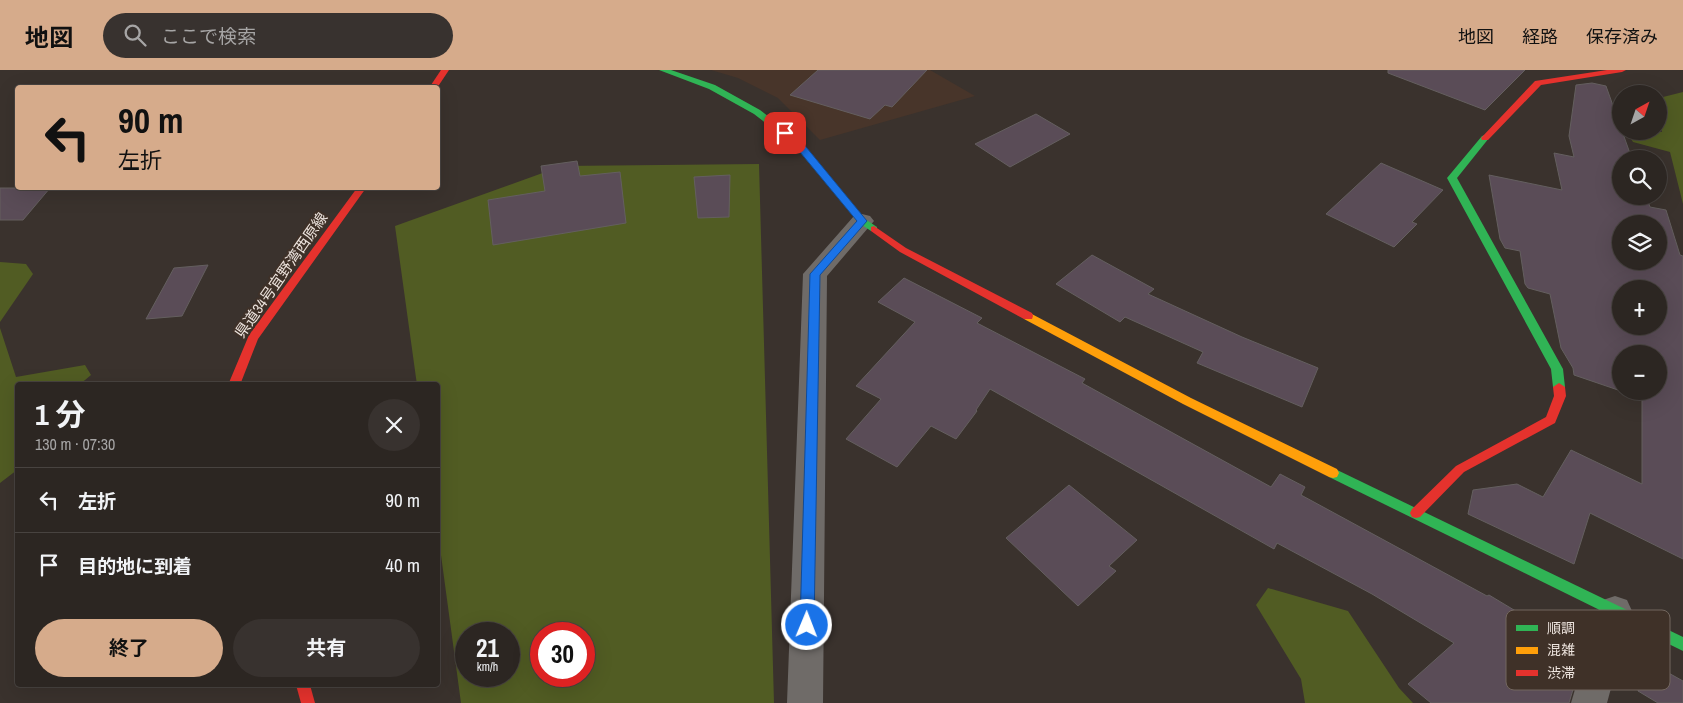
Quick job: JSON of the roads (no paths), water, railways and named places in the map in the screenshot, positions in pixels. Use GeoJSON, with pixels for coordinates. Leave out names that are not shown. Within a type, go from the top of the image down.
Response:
{"type":"FeatureCollection","features":[{"type":"Feature","properties":{"kind":"street"},"geometry":{"type":"LineString","coordinates":[[435,85],[445,70]]}},
{"type":"Feature","properties":{"kind":"street"},"geometry":{"type":"LineString","coordinates":[[663,70],[712,87],[757,112],[798,144],[862,221],[903,250],[1187,400],[1611,610]]}},
{"type":"Feature","properties":{"kind":"street"},"geometry":{"type":"LineString","coordinates":[[1416,512],[1460,469],[1551,420],[1560,396],[1557,369],[1452,178],[1485,137],[1538,83],[1622,70]]}},
{"type":"Feature","properties":{"kind":"street","name":"県道34号宜野湾西原線"},"geometry":{"type":"LineString","coordinates":[[235,382],[253,338],[360,190]]}},
{"type":"Feature","properties":{"kind":"street"},"geometry":{"type":"LineString","coordinates":[[805,703],[815,274],[862,221]]}},
{"type":"Feature","properties":{"kind":"street"},"geometry":{"type":"LineString","coordinates":[[1670,638],[1683,644]]}},
{"type":"Feature","properties":{"kind":"street"},"geometry":{"type":"LineString","coordinates":[[304,687],[308,703]]}},
{"type":"Feature","properties":{"kind":"street"},"geometry":{"type":"LineString","coordinates":[[1589,703],[1593,690]]}}]}
